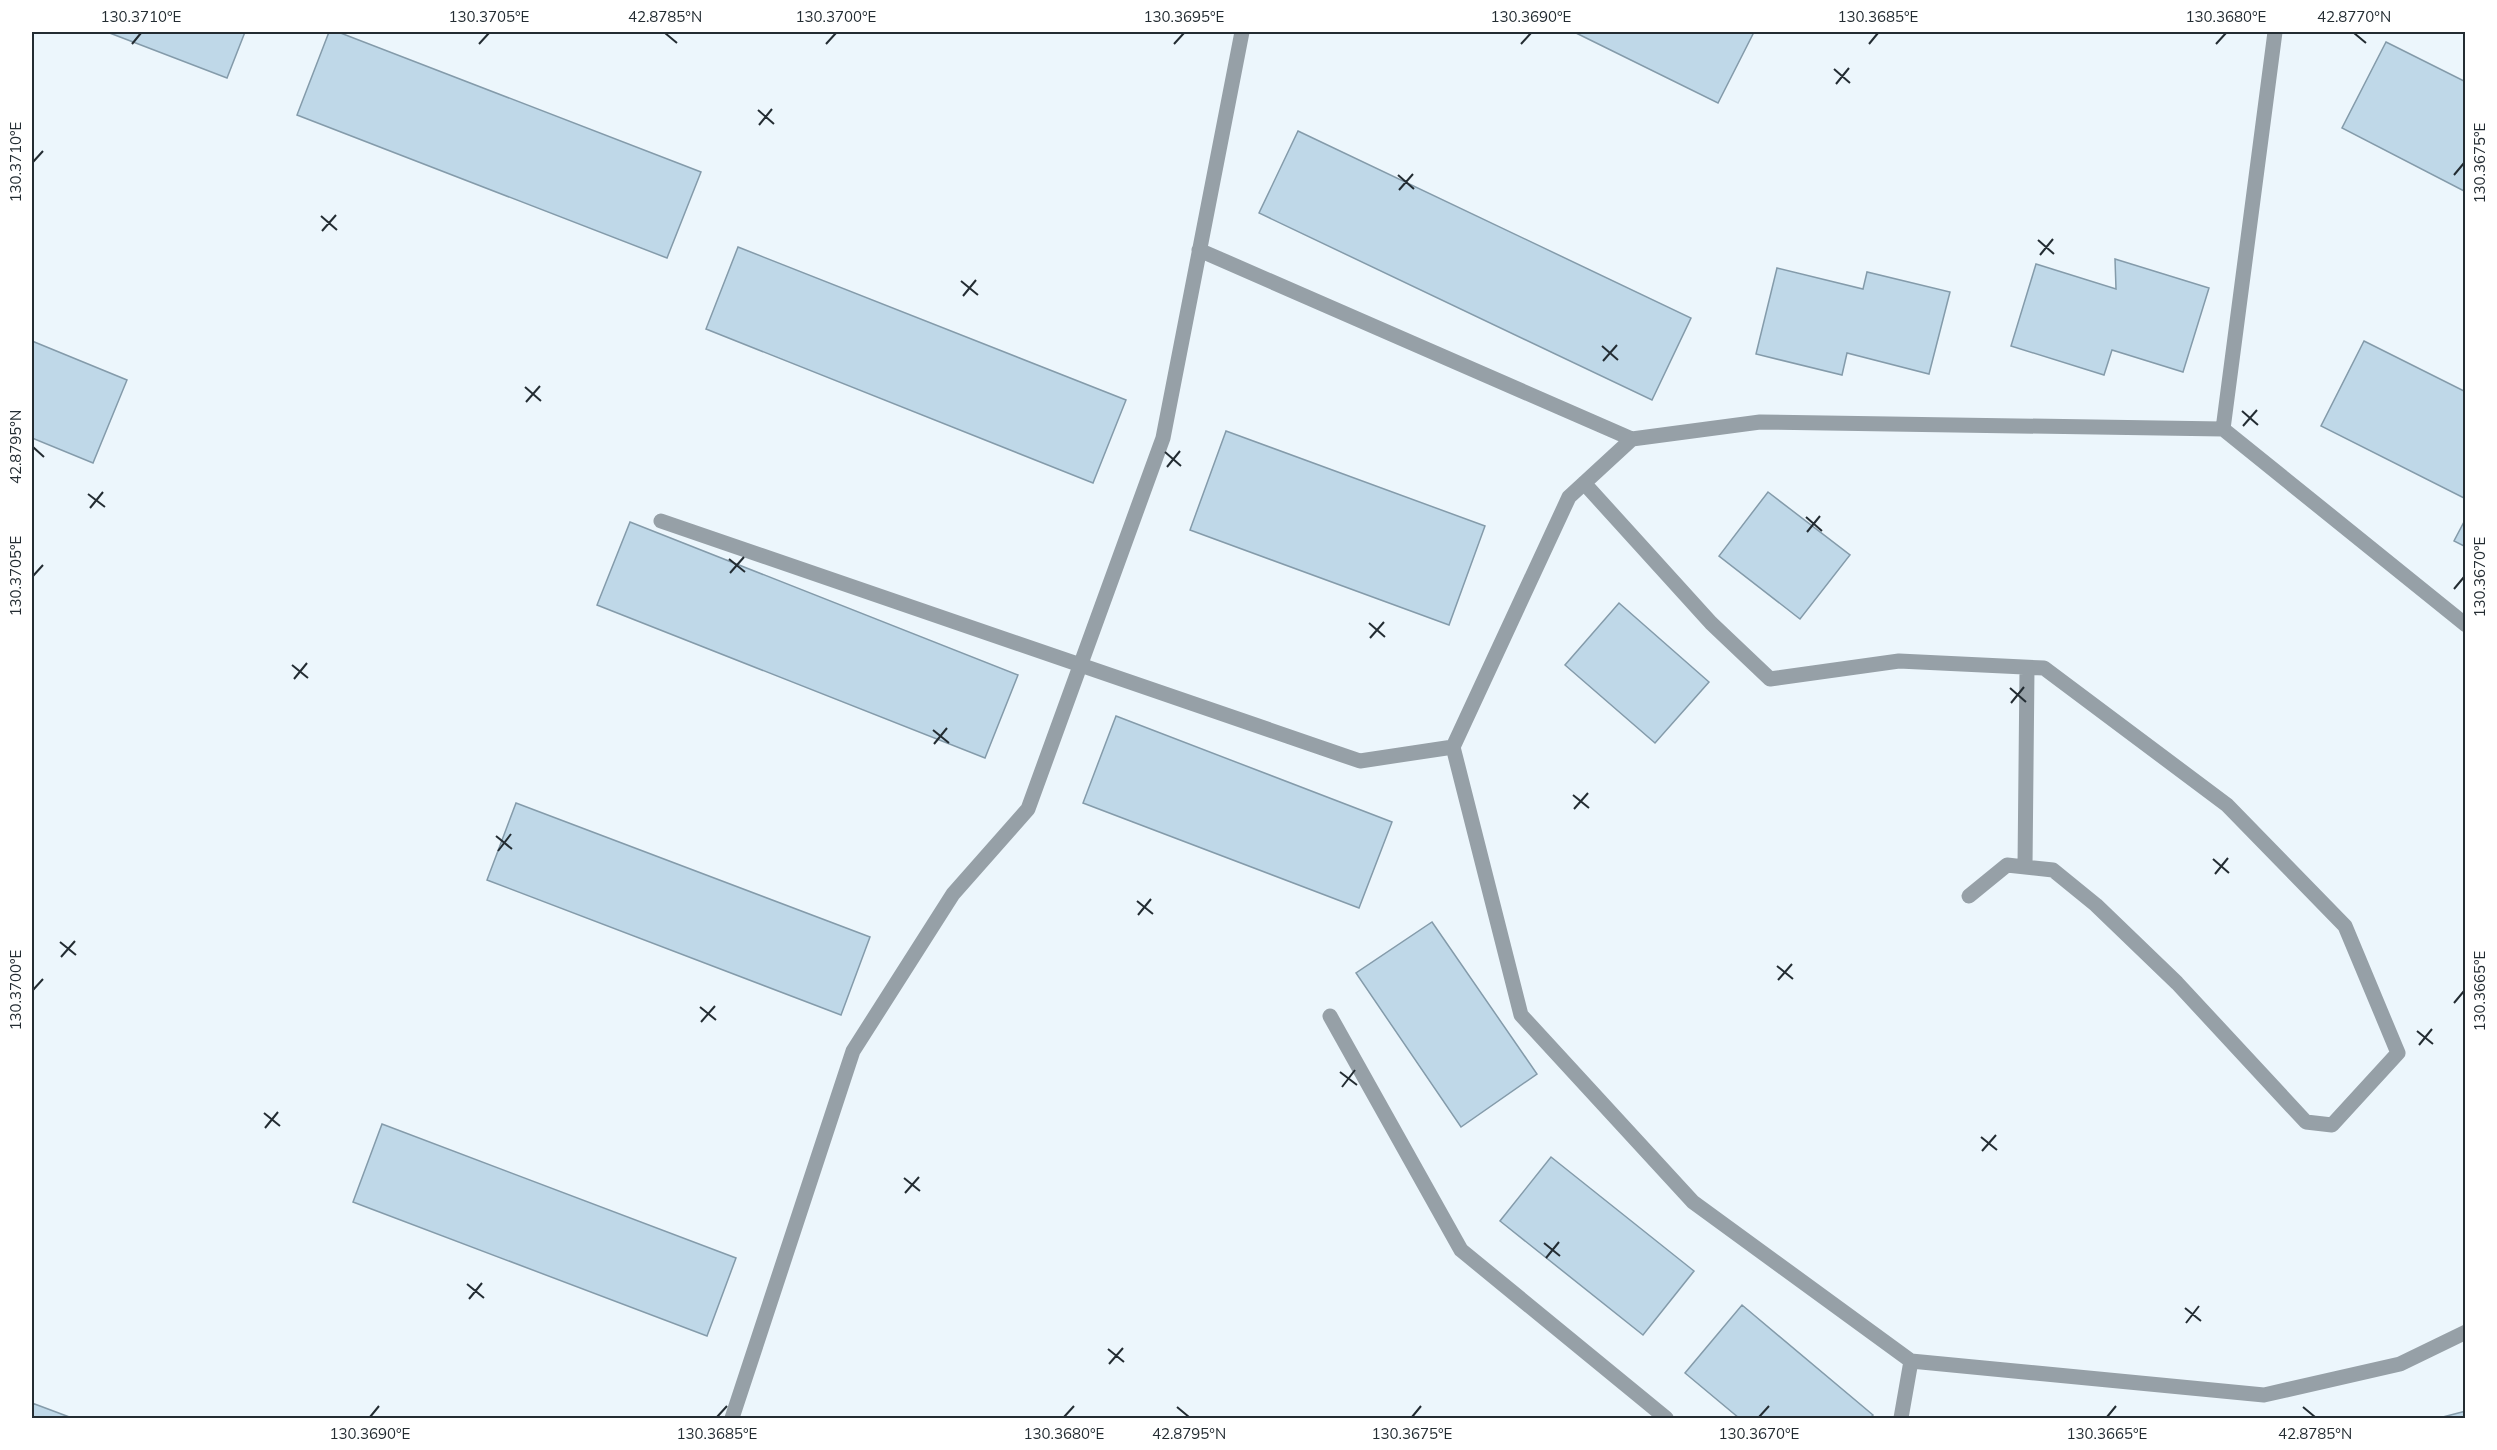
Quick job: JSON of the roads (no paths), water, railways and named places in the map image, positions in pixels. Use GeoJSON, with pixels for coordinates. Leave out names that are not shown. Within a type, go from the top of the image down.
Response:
{"type":"FeatureCollection","features":[{"type":"Feature","properties":{"kind":"lane"},"geometry":{"type":"LineString","coordinates":[[732,1419],[853,1051],[953,894],[1028,809],[1163,438],[1242,32]]}},
{"type":"Feature","properties":{"kind":"lane"},"geometry":{"type":"LineString","coordinates":[[2223,429],[2275,32]]}},
{"type":"Feature","properties":{"kind":"lane"},"geometry":{"type":"LineString","coordinates":[[1199,250],[1632,440],[1760,422],[2223,429],[2466,625]]}},
{"type":"Feature","properties":{"kind":"lane"},"geometry":{"type":"LineString","coordinates":[[1632,440],[1569,497],[1453,747],[1521,1015],[1693,1202],[1911,1361],[2264,1395],[2400,1364],[2466,1332]]}},
{"type":"Feature","properties":{"kind":"lane"},"geometry":{"type":"LineString","coordinates":[[1584,483],[1711,623],[1770,679],[1899,662],[2044,668],[2227,805],[2345,926],[2398,1053],[2332,1125],[2306,1122],[2177,983],[2096,905],[2053,870],[2007,866],[1969,896]]}},
{"type":"Feature","properties":{"kind":"lane"},"geometry":{"type":"LineString","coordinates":[[661,521],[1360,760],[1453,747]]}},
{"type":"Feature","properties":{"kind":"lane"},"geometry":{"type":"LineString","coordinates":[[2025,867],[2028,668]]}},
{"type":"Feature","properties":{"kind":"lane"},"geometry":{"type":"LineString","coordinates":[[1330,1016],[1461,1250],[1666,1419]]}},
{"type":"Feature","properties":{"kind":"lane"},"geometry":{"type":"LineString","coordinates":[[1901,1419],[1911,1361]]}}]}
